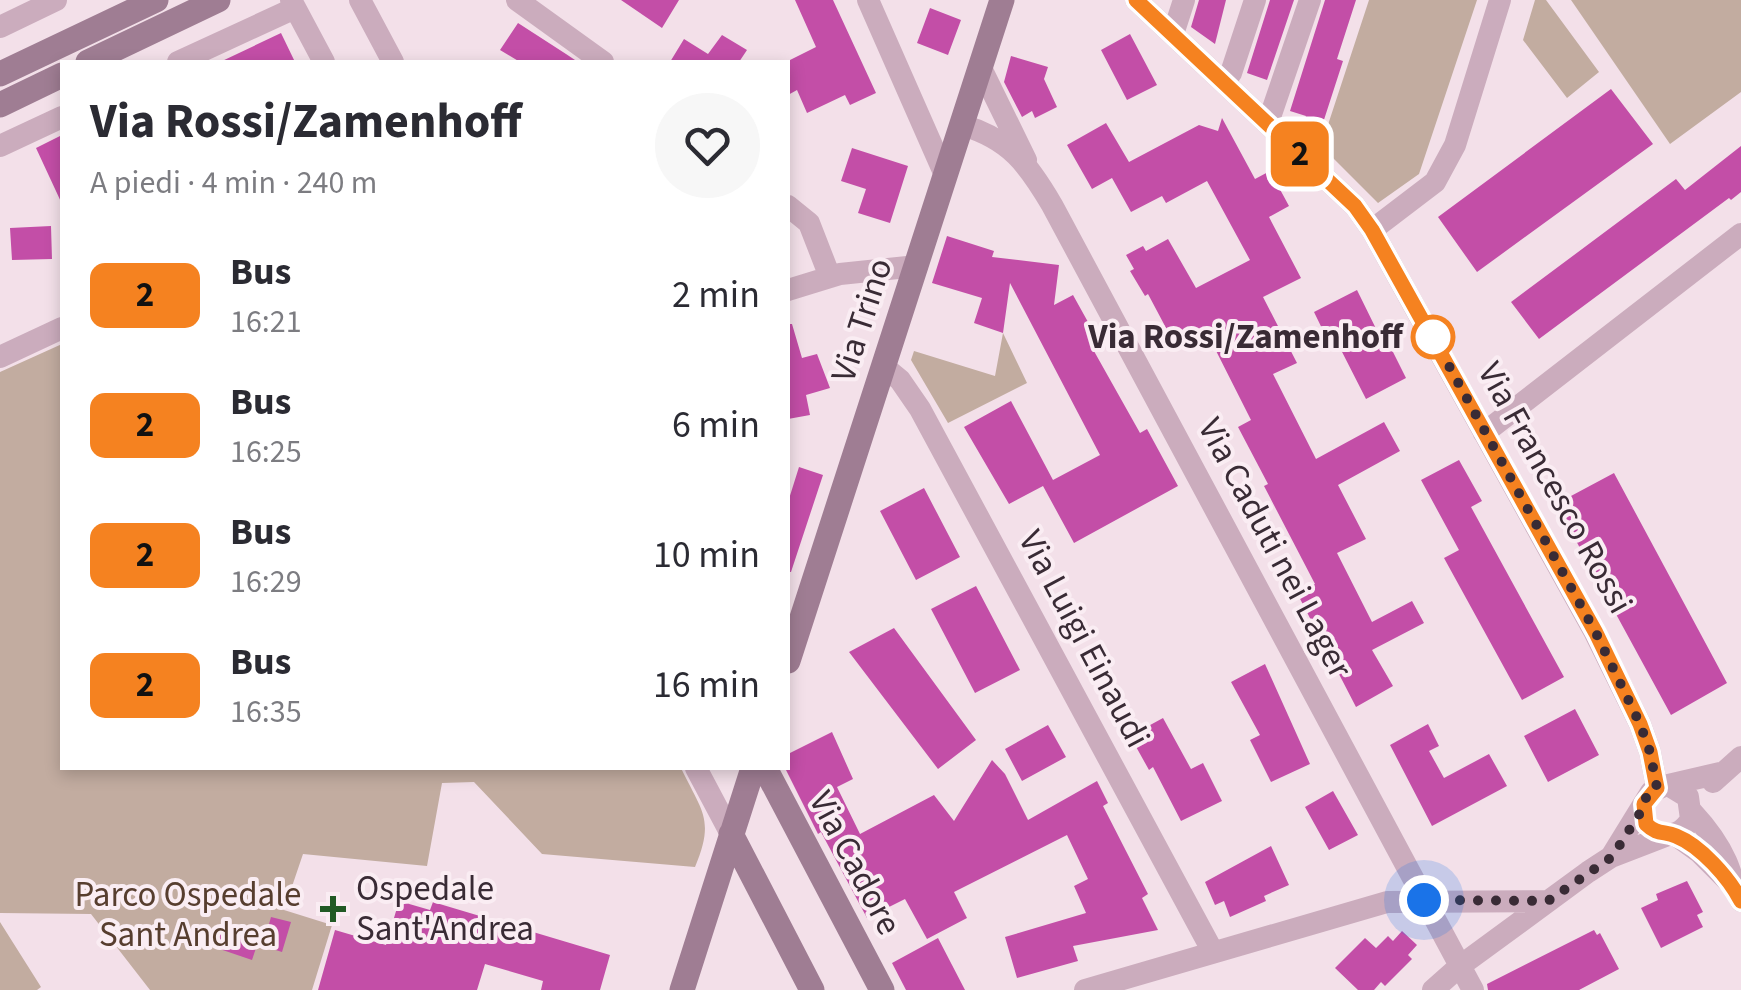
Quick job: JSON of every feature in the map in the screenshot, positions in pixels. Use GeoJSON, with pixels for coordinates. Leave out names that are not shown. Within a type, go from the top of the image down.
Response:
{"type":"FeatureCollection","features":[{"type":"Feature","properties":{"kind":"main road"},"geometry":{"type":"LineString","coordinates":[[0,74],[156,0]]}},
{"type":"Feature","properties":{"kind":"main road"},"geometry":{"type":"LineString","coordinates":[[92,60],[218,0]]}},
{"type":"Feature","properties":{"kind":"main road","name":"Via Trino"},"geometry":{"type":"LineString","coordinates":[[790,655],[1002,0]]}},
{"type":"Feature","properties":{"kind":"main road"},"geometry":{"type":"LineString","coordinates":[[0,104],[60,75]]}},
{"type":"Feature","properties":{"kind":"main road"},"geometry":{"type":"LineString","coordinates":[[682,990],[752,770]]}},
{"type":"Feature","properties":{"kind":"main road","name":"Via Cadore"},"geometry":{"type":"LineString","coordinates":[[767,770],[882,990]]}},
{"type":"Feature","properties":{"kind":"main road"},"geometry":{"type":"LineString","coordinates":[[732,834],[812,990]]}},
{"type":"Feature","properties":{"kind":"street"},"geometry":{"type":"LineString","coordinates":[[0,26],[56,0]]}},
{"type":"Feature","properties":{"kind":"street"},"geometry":{"type":"LineString","coordinates":[[360,0],[392,60]]}},
{"type":"Feature","properties":{"kind":"street"},"geometry":{"type":"LineString","coordinates":[[517,0],[600,60]]}},
{"type":"Feature","properties":{"kind":"street"},"geometry":{"type":"LineString","coordinates":[[868,0],[945,174]]}},
{"type":"Feature","properties":{"kind":"street","name":"Via Francesco Rossi"},"geometry":{"type":"LineString","coordinates":[[1136,0],[1355,206],[1372,230],[1596,633],[1640,724],[1664,787]]}},
{"type":"Feature","properties":{"kind":"street"},"geometry":{"type":"LineString","coordinates":[[1174,34],[1184,0]]}},
{"type":"Feature","properties":{"kind":"street"},"geometry":{"type":"LineString","coordinates":[[1225,82],[1255,0]]}},
{"type":"Feature","properties":{"kind":"street"},"geometry":{"type":"LineString","coordinates":[[1268,123],[1310,0]]}},
{"type":"Feature","properties":{"kind":"street"},"geometry":{"type":"LineString","coordinates":[[1372,230],[1435,182],[1455,145],[1500,0]]}},
{"type":"Feature","properties":{"kind":"street"},"geometry":{"type":"LineString","coordinates":[[182,60],[293,4],[323,60]]}},
{"type":"Feature","properties":{"kind":"street","name":"Via Caduti nei Lager"},"geometry":{"type":"LineString","coordinates":[[980,66],[1027,163],[1472,990]]}},
{"type":"Feature","properties":{"kind":"street"},"geometry":{"type":"LineString","coordinates":[[0,146],[60,117]]}},
{"type":"Feature","properties":{"kind":"street","name":"Via Caduti nei Lager"},"geometry":{"type":"LineString","coordinates":[[962,126],[983,131],[1027,163]]}},
{"type":"Feature","properties":{"kind":"street"},"geometry":{"type":"LineString","coordinates":[[790,208],[809,223],[830,277]]}},
{"type":"Feature","properties":{"kind":"street"},"geometry":{"type":"LineString","coordinates":[[1484,433],[1741,234]]}},
{"type":"Feature","properties":{"kind":"street"},"geometry":{"type":"LineString","coordinates":[[790,289],[830,277],[917,266]]}},
{"type":"Feature","properties":{"kind":"street"},"geometry":{"type":"LineString","coordinates":[[0,357],[60,329]]}},
{"type":"Feature","properties":{"kind":"street","name":"Via Luigi Einaudi"},"geometry":{"type":"LineString","coordinates":[[883,366],[900,380],[920,409],[1213,952]]}},
{"type":"Feature","properties":{"kind":"street"},"geometry":{"type":"LineString","coordinates":[[1433,990],[1460,966],[1612,857],[1671,835],[1688,824],[1692,810],[1720,773],[1741,757]]}},
{"type":"Feature","properties":{"kind":"street"},"geometry":{"type":"LineString","coordinates":[[697,770],[732,834]]}},
{"type":"Feature","properties":{"kind":"street"},"geometry":{"type":"LineString","coordinates":[[1612,857],[1646,798],[1664,787],[1720,773]]}},
{"type":"Feature","properties":{"kind":"street"},"geometry":{"type":"LineString","coordinates":[[1664,787],[1684,792],[1727,862],[1737,892]]}},
{"type":"Feature","properties":{"kind":"street"},"geometry":{"type":"LineString","coordinates":[[1642,810],[1651,829],[1671,835],[1698,852],[1737,892]]}},
{"type":"Feature","properties":{"kind":"street"},"geometry":{"type":"LineString","coordinates":[[1085,990],[1387,902],[1548,901]]}},
{"type":"Feature","properties":{"kind":"green space"},"geometry":{"type":"Polygon","coordinates":[[[1369,0],[1477,0],[1419,174],[1378,203],[1321,146],[1369,0]]]}},
{"type":"Feature","properties":{"kind":"green space"},"geometry":{"type":"Polygon","coordinates":[[[1535,0],[1546,0],[1599,72],[1567,98],[1523,40],[1535,0]]]}},
{"type":"Feature","properties":{"kind":"green space"},"geometry":{"type":"Polygon","coordinates":[[[1571,0],[1741,0],[1741,92],[1670,144],[1571,0]]]}},
{"type":"Feature","properties":{"kind":"green space"},"geometry":{"type":"Polygon","coordinates":[[[1003,333],[1027,383],[948,423],[911,360],[914,351],[995,376],[1003,333]]]}},
{"type":"Feature","properties":{"kind":"green space"},"geometry":{"type":"Polygon","coordinates":[[[60,345],[60,770],[682,770],[705,826],[695,867],[542,854],[474,782],[442,783],[427,866],[303,854],[284,910],[332,925],[312,990],[150,990],[91,914],[0,913],[0,372],[60,345]]]}},
{"type":"Feature","properties":{"kind":"green space","name":"Parco Ospedale Sant Andrea"},"geometry":{"type":"Polygon","coordinates":[[[0,922],[41,987],[37,990],[0,990],[0,922]]]}},
{"type":"Feature","properties":{"kind":"building"},"geometry":{"type":"Polygon","coordinates":[[[621,0],[679,0],[662,28],[621,0]]]}},
{"type":"Feature","properties":{"kind":"building"},"geometry":{"type":"Polygon","coordinates":[[[795,0],[833,0],[876,93],[850,105],[845,95],[807,113],[797,90],[790,94],[790,60],[816,47],[795,0]]]}},
{"type":"Feature","properties":{"kind":"building"},"geometry":{"type":"Polygon","coordinates":[[[1199,0],[1226,0],[1215,44],[1191,27],[1199,0]]]}},
{"type":"Feature","properties":{"kind":"building"},"geometry":{"type":"Polygon","coordinates":[[[1270,0],[1294,0],[1267,80],[1247,73],[1270,0]]]}},
{"type":"Feature","properties":{"kind":"building"},"geometry":{"type":"Polygon","coordinates":[[[1325,0],[1356,0],[1337,59],[1343,61],[1321,129],[1303,123],[1306,116],[1290,111],[1325,0]]]}},
{"type":"Feature","properties":{"kind":"building"},"geometry":{"type":"Polygon","coordinates":[[[930,8],[961,20],[948,55],[917,43],[930,8]]]}},
{"type":"Feature","properties":{"kind":"building"},"geometry":{"type":"Polygon","coordinates":[[[518,23],[575,60],[517,60],[500,50],[518,23]]]}},
{"type":"Feature","properties":{"kind":"building"},"geometry":{"type":"Polygon","coordinates":[[[281,33],[294,60],[224,60],[281,33]]]}},
{"type":"Feature","properties":{"kind":"building"},"geometry":{"type":"Polygon","coordinates":[[[1130,34],[1157,85],[1127,100],[1101,50],[1130,34]]]}},
{"type":"Feature","properties":{"kind":"building"},"geometry":{"type":"Polygon","coordinates":[[[722,35],[747,50],[740,60],[671,60],[684,39],[708,54],[722,35]]]}},
{"type":"Feature","properties":{"kind":"building"},"geometry":{"type":"Polygon","coordinates":[[[1011,56],[1048,67],[1044,79],[1057,107],[1035,118],[1032,111],[1022,117],[1004,82],[1011,56]]]}},
{"type":"Feature","properties":{"kind":"building"},"geometry":{"type":"Polygon","coordinates":[[[1611,89],[1653,144],[1477,272],[1438,217],[1611,89]]]}},
{"type":"Feature","properties":{"kind":"building"},"geometry":{"type":"Polygon","coordinates":[[[1222,118],[1255,179],[1270,171],[1289,206],[1269,217],[1301,278],[1263,297],[1297,363],[1273,374],[1316,459],[1384,422],[1400,451],[1338,485],[1366,539],[1337,553],[1372,622],[1412,601],[1424,623],[1372,650],[1393,686],[1356,707],[1297,593],[1315,584],[1238,427],[1251,420],[1204,327],[1174,343],[1148,294],[1145,296],[1130,271],[1134,269],[1126,255],[1143,246],[1146,251],[1168,239],[1196,288],[1250,260],[1207,181],[1166,203],[1162,196],[1131,212],[1112,178],[1092,189],[1067,145],[1106,123],[1129,162],[1199,125],[1218,131],[1222,118]]]}},
{"type":"Feature","properties":{"kind":"building"},"geometry":{"type":"Polygon","coordinates":[[[60,136],[60,200],[36,148],[60,136]]]}},
{"type":"Feature","properties":{"kind":"building"},"geometry":{"type":"Polygon","coordinates":[[[1741,146],[1741,192],[1539,339],[1511,302],[1676,179],[1685,190],[1741,146]]]}},
{"type":"Feature","properties":{"kind":"building"},"geometry":{"type":"Polygon","coordinates":[[[852,148],[908,166],[890,223],[858,213],[866,189],[841,181],[852,148]]]}},
{"type":"Feature","properties":{"kind":"building"},"geometry":{"type":"Polygon","coordinates":[[[51,226],[52,259],[12,260],[10,228],[51,226]]]}},
{"type":"Feature","properties":{"kind":"building"},"geometry":{"type":"Polygon","coordinates":[[[947,236],[994,251],[992,257],[1059,265],[1054,305],[1073,295],[1098,340],[1090,344],[1140,433],[1147,429],[1178,486],[1074,543],[1043,486],[1009,504],[964,427],[1011,401],[1053,480],[1100,455],[1010,283],[1003,333],[974,323],[982,298],[932,283],[947,236]]]}},
{"type":"Feature","properties":{"kind":"building"},"geometry":{"type":"Polygon","coordinates":[[[1357,290],[1385,347],[1389,344],[1406,378],[1366,399],[1339,346],[1332,349],[1314,312],[1357,290]]]}},
{"type":"Feature","properties":{"kind":"building"},"geometry":{"type":"Polygon","coordinates":[[[790,324],[802,358],[817,354],[830,388],[806,395],[810,415],[790,419],[790,324]]]}},
{"type":"Feature","properties":{"kind":"building"},"geometry":{"type":"Polygon","coordinates":[[[1459,460],[1482,501],[1471,507],[1564,677],[1522,700],[1444,558],[1459,550],[1421,480],[1459,460]]]}},
{"type":"Feature","properties":{"kind":"building"},"geometry":{"type":"Polygon","coordinates":[[[799,467],[823,475],[791,572],[790,572],[790,496],[799,467]]]}},
{"type":"Feature","properties":{"kind":"building"},"geometry":{"type":"Polygon","coordinates":[[[1614,473],[1727,683],[1671,715],[1556,504],[1614,473]]]}},
{"type":"Feature","properties":{"kind":"building"},"geometry":{"type":"Polygon","coordinates":[[[924,488],[960,557],[916,580],[880,511],[924,488]]]}},
{"type":"Feature","properties":{"kind":"building"},"geometry":{"type":"Polygon","coordinates":[[[976,586],[1020,670],[975,693],[931,609],[976,586]]]}},
{"type":"Feature","properties":{"kind":"building"},"geometry":{"type":"Polygon","coordinates":[[[894,628],[976,740],[938,769],[849,652],[894,628]]]}},
{"type":"Feature","properties":{"kind":"building"},"geometry":{"type":"Polygon","coordinates":[[[1265,664],[1310,764],[1271,782],[1250,740],[1260,735],[1231,682],[1265,664]]]}},
{"type":"Feature","properties":{"kind":"building"},"geometry":{"type":"Polygon","coordinates":[[[1575,709],[1599,755],[1548,782],[1524,736],[1575,709]]]}},
{"type":"Feature","properties":{"kind":"building"},"geometry":{"type":"Polygon","coordinates":[[[1163,718],[1191,769],[1203,763],[1222,801],[1181,821],[1153,767],[1149,770],[1130,736],[1163,718]]]}},
{"type":"Feature","properties":{"kind":"building"},"geometry":{"type":"Polygon","coordinates":[[[1428,724],[1439,746],[1429,751],[1444,778],[1489,754],[1507,786],[1432,826],[1390,745],[1428,724]]]}},
{"type":"Feature","properties":{"kind":"building"},"geometry":{"type":"Polygon","coordinates":[[[1048,725],[1066,757],[1022,781],[1005,749],[1048,725]]]}},
{"type":"Feature","properties":{"kind":"building"},"geometry":{"type":"Polygon","coordinates":[[[832,732],[853,779],[837,787],[860,834],[934,795],[954,821],[992,760],[1005,774],[1028,820],[1097,781],[1108,803],[1103,806],[1148,894],[1142,898],[1158,930],[1073,946],[1078,961],[1017,978],[1005,937],[1086,913],[1074,886],[1088,879],[1067,835],[954,892],[967,918],[927,939],[905,899],[867,918],[786,770],[790,770],[790,753],[832,732]]]}},
{"type":"Feature","properties":{"kind":"building"},"geometry":{"type":"Polygon","coordinates":[[[1333,791],[1358,835],[1329,850],[1305,807],[1333,791]]]}},
{"type":"Feature","properties":{"kind":"building"},"geometry":{"type":"Polygon","coordinates":[[[1271,846],[1289,885],[1264,896],[1266,901],[1230,917],[1224,901],[1215,905],[1205,882],[1271,846]]]}},
{"type":"Feature","properties":{"kind":"building"},"geometry":{"type":"Polygon","coordinates":[[[1687,881],[1703,912],[1697,915],[1703,927],[1661,948],[1641,908],[1658,900],[1656,894],[1687,881]]]}},
{"type":"Feature","properties":{"kind":"building"},"geometry":{"type":"Polygon","coordinates":[[[399,901],[430,910],[433,902],[610,955],[600,990],[541,990],[543,981],[485,964],[477,990],[318,990],[335,930],[386,945],[399,901]]]}},
{"type":"Feature","properties":{"kind":"building"},"geometry":{"type":"Polygon","coordinates":[[[271,917],[291,922],[282,952],[263,946],[271,917]]]}},
{"type":"Feature","properties":{"kind":"building"},"geometry":{"type":"Polygon","coordinates":[[[204,927],[257,945],[252,960],[199,942],[204,927]]]}},
{"type":"Feature","properties":{"kind":"building"},"geometry":{"type":"Polygon","coordinates":[[[1594,930],[1597,935],[1600,933],[1619,969],[1579,990],[1488,990],[1487,984],[1594,930]]]}},
{"type":"Feature","properties":{"kind":"building"},"geometry":{"type":"Polygon","coordinates":[[[1402,931],[1417,945],[1408,955],[1412,959],[1385,986],[1381,982],[1374,990],[1358,990],[1335,968],[1365,938],[1376,948],[1388,936],[1393,941],[1402,931]]]}},
{"type":"Feature","properties":{"kind":"building"},"geometry":{"type":"Polygon","coordinates":[[[938,938],[965,990],[906,990],[892,963],[938,938]]]}},
{"type":"Feature","properties":{"kind":"bus line","name":"2"},"geometry":{"type":"LineString","coordinates":[[1136,0],[1355,206],[1372,230],[1596,633],[1640,724],[1657,788],[1646,798],[1642,810],[1646,824],[1658,833],[1674,834],[1698,852],[1732,884],[1741,901]]}},
{"type":"Feature","properties":{"kind":"place","name":"Via Rossi/Zamenhoff"},"geometry":{"type":"Point","coordinates":[1433,337]}},
{"type":"Feature","properties":{"kind":"place","name":"Ospedale Sant'Andrea"},"geometry":{"type":"Point","coordinates":[333,909]}},
{"type":"Feature","properties":{"kind":"route"},"geometry":{"type":"LineString","coordinates":[[1424,900],[1548,901],[1612,857],[1646,798],[1657,788],[1640,724],[1596,633],[1433,337]]}}]}
